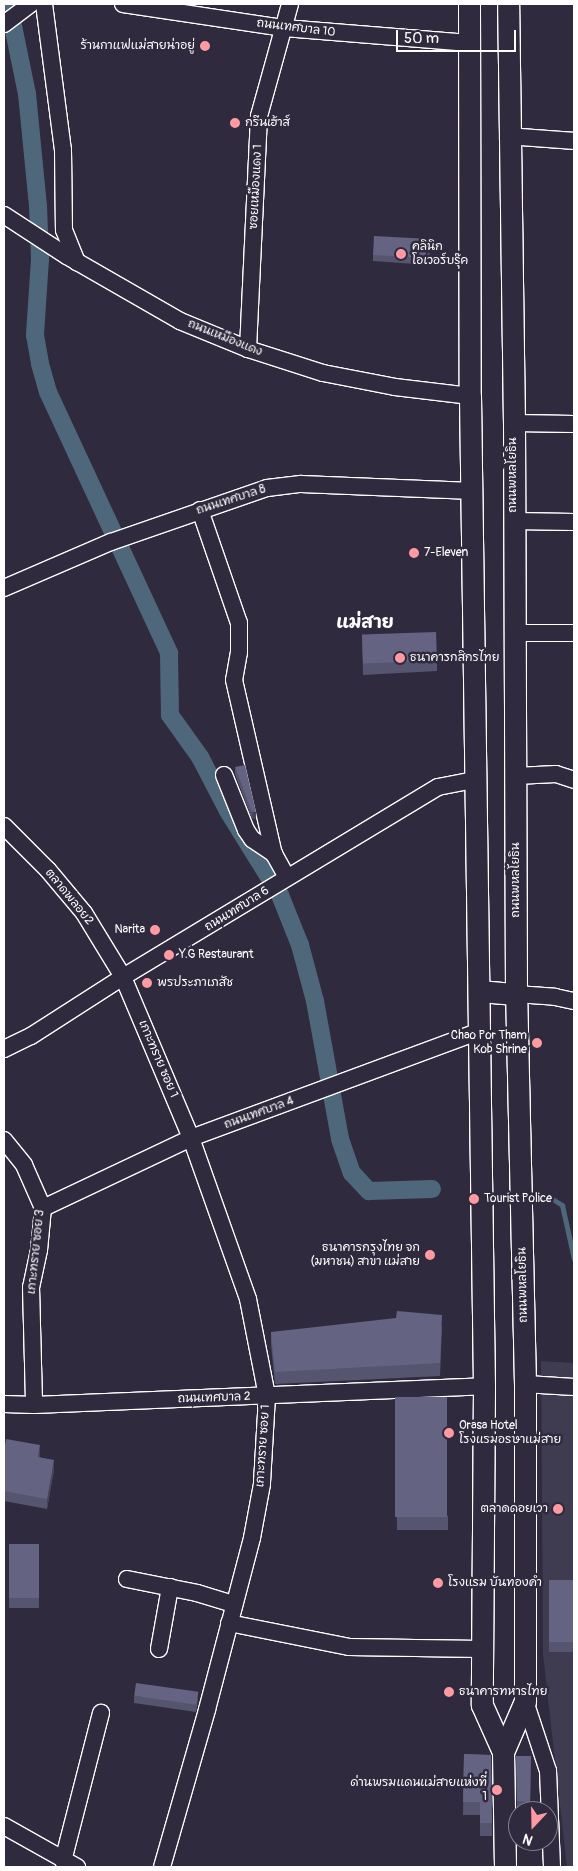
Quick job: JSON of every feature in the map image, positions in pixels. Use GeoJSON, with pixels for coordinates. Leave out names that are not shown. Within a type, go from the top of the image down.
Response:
{"type":"FeatureCollection","features":[{"type":"Feature","properties":{"kind":"main road","name":"ถนนพหลโยธิน"},"geometry":{"type":"LineString","coordinates":[[469,4],[470,396],[473,491],[475,780],[484,1386],[482,1705],[503,1752],[505,1867]]}},
{"type":"Feature","properties":{"kind":"main road","name":"ถนนพหลโยธิน"},"geometry":{"type":"LineString","coordinates":[[503,1752],[526,1701],[525,1384],[516,994],[514,423],[508,136],[508,4]]}},
{"type":"Feature","properties":{"kind":"main road"},"geometry":{"type":"LineString","coordinates":[[479,992],[516,994]]}},
{"type":"Feature","properties":{"kind":"street"},"geometry":{"type":"LineString","coordinates":[[9,19],[35,4],[63,150],[64,230],[72,259]]}},
{"type":"Feature","properties":{"kind":"street","name":"ถนนเทศบาล 10"},"geometry":{"type":"LineString","coordinates":[[123,4],[284,28],[469,43]]}},
{"type":"Feature","properties":{"kind":"street","name":"ซอยเหมืองแดง 1"},"geometry":{"type":"LineString","coordinates":[[248,349],[259,116],[290,4]]}},
{"type":"Feature","properties":{"kind":"street"},"geometry":{"type":"LineString","coordinates":[[508,136],[574,141]]}},
{"type":"Feature","properties":{"kind":"street","name":"ถนนเหมืองแดง"},"geometry":{"type":"LineString","coordinates":[[4,215],[72,259],[180,321],[248,349],[323,373],[395,387],[470,396]]}},
{"type":"Feature","properties":{"kind":"street"},"geometry":{"type":"LineString","coordinates":[[514,423],[574,424]]}},
{"type":"Feature","properties":{"kind":"street","name":"ถนนเทศบาล 8"},"geometry":{"type":"LineString","coordinates":[[4,588],[132,534],[267,488],[301,484],[473,491]]}},
{"type":"Feature","properties":{"kind":"street"},"geometry":{"type":"LineString","coordinates":[[200,510],[239,623],[239,652],[234,680],[274,854],[287,877]]}},
{"type":"Feature","properties":{"kind":"street"},"geometry":{"type":"LineString","coordinates":[[513,521],[574,522]]}},
{"type":"Feature","properties":{"kind":"street"},"geometry":{"type":"LineString","coordinates":[[514,633],[574,633]]}},
{"type":"Feature","properties":{"kind":"street"},"geometry":{"type":"LineString","coordinates":[[516,776],[556,774],[574,780]]}},
{"type":"Feature","properties":{"kind":"street"},"geometry":{"type":"LineString","coordinates":[[224,775],[246,830],[252,839],[274,854]]}},
{"type":"Feature","properties":{"kind":"street","name":"ถนนเทศบาล 6"},"geometry":{"type":"LineString","coordinates":[[4,1049],[31,1036],[123,977],[438,787],[475,780]]}},
{"type":"Feature","properties":{"kind":"street","name":"ตลาดพลอย2"},"geometry":{"type":"LineString","coordinates":[[4,826],[48,870],[84,913],[123,977]]}},
{"type":"Feature","properties":{"kind":"street","name":"เกาะทราย ซอย 1"},"geometry":{"type":"LineString","coordinates":[[123,977],[191,1138],[248,1299],[267,1396],[262,1484],[252,1538],[162,1867]]}},
{"type":"Feature","properties":{"kind":"street"},"geometry":{"type":"LineString","coordinates":[[516,994],[555,997],[574,1001]]}},
{"type":"Feature","properties":{"kind":"street","name":"ถนนเทศบาล 4"},"geometry":{"type":"LineString","coordinates":[[43,1208],[191,1138],[480,1032]]}},
{"type":"Feature","properties":{"kind":"street","name":"เกาะทราย ซอย 3"},"geometry":{"type":"LineString","coordinates":[[4,1140],[24,1165],[43,1208],[39,1250],[31,1287],[34,1405]]}},
{"type":"Feature","properties":{"kind":"street"},"geometry":{"type":"LineString","coordinates":[[525,1384],[574,1386]]}},
{"type":"Feature","properties":{"kind":"street","name":"ถนนเทศบาล 2"},"geometry":{"type":"LineString","coordinates":[[4,1404],[34,1405],[484,1386]]}},
{"type":"Feature","properties":{"kind":"street"},"geometry":{"type":"LineString","coordinates":[[127,1579],[170,1587],[234,1604]]}},
{"type":"Feature","properties":{"kind":"street"},"geometry":{"type":"LineString","coordinates":[[159,1649],[170,1587]]}},
{"type":"Feature","properties":{"kind":"street"},"geometry":{"type":"LineString","coordinates":[[229,1624],[349,1648],[482,1649]]}},
{"type":"Feature","properties":{"kind":"street"},"geometry":{"type":"LineString","coordinates":[[526,1701],[548,1771],[552,1867]]}},
{"type":"Feature","properties":{"kind":"street"},"geometry":{"type":"LineString","coordinates":[[4,1826],[70,1864],[101,1713]]}},
{"type":"Feature","properties":{"kind":"shaded area","name":"ตลาดดอยเวา"},"geometry":{"type":"Polygon","coordinates":[[[541,1361],[574,1363],[574,1867],[567,1867],[543,1654],[541,1361]]]}},
{"type":"Feature","properties":{"kind":"building","name":"คลินิก โอเวอร์บรุ๊ค"},"geometry":{"type":"Polygon","coordinates":[[[374,236],[430,239],[429,258],[373,255],[374,236]]]}},
{"type":"Feature","properties":{"kind":"building","name":"ธนาคารกสิกรไทย"},"geometry":{"type":"Polygon","coordinates":[[[436,632],[437,661],[363,664],[362,635],[436,632]]]}},
{"type":"Feature","properties":{"kind":"building"},"geometry":{"type":"Polygon","coordinates":[[[245,765],[256,812],[252,812],[235,767],[245,765]]]}},
{"type":"Feature","properties":{"kind":"building"},"geometry":{"type":"Polygon","coordinates":[[[397,1311],[442,1315],[440,1363],[275,1372],[271,1332],[396,1318],[397,1311]]]}},
{"type":"Feature","properties":{"kind":"building"},"geometry":{"type":"Polygon","coordinates":[[[395,1397],[447,1397],[447,1517],[395,1517],[395,1397]]]}},
{"type":"Feature","properties":{"kind":"building"},"geometry":{"type":"Polygon","coordinates":[[[6,1439],[40,1445],[38,1457],[54,1460],[47,1499],[4,1491],[4,1450],[6,1439]]]}},
{"type":"Feature","properties":{"kind":"building"},"geometry":{"type":"Polygon","coordinates":[[[9,1544],[39,1544],[39,1598],[9,1598],[9,1544]]]}},
{"type":"Feature","properties":{"kind":"building"},"geometry":{"type":"Polygon","coordinates":[[[549,1580],[574,1580],[574,1642],[549,1642],[549,1580]]]}},
{"type":"Feature","properties":{"kind":"building"},"geometry":{"type":"Polygon","coordinates":[[[136,1683],[198,1692],[197,1705],[134,1696],[136,1683]]]}},
{"type":"Feature","properties":{"kind":"building"},"geometry":{"type":"Polygon","coordinates":[[[464,1754],[491,1755],[492,1823],[480,1823],[480,1802],[463,1802],[464,1754]]]}},
{"type":"Feature","properties":{"kind":"building"},"geometry":{"type":"Polygon","coordinates":[[[516,1756],[531,1756],[530,1801],[517,1801],[516,1756]]]}},
{"type":"Feature","properties":{"kind":"waterway"},"geometry":{"type":"LineString","coordinates":[[5,4],[11,16],[27,94],[38,206],[40,259],[35,335],[40,364],[48,392],[169,653],[170,715],[200,757],[228,811],[280,895],[300,945],[315,1001],[340,1139],[352,1173],[369,1191],[432,1189]]}},
{"type":"Feature","properties":{"kind":"waterway"},"geometry":{"type":"LineString","coordinates":[[548,1196],[562,1205],[574,1259]]}},
{"type":"Feature","properties":{"kind":"place","name":"ร้านกาแฟแม่สายน่าอยู่"},"geometry":{"type":"Point","coordinates":[205,46]}},
{"type":"Feature","properties":{"kind":"place","name":"กรีนเฮ้าส์"},"geometry":{"type":"Point","coordinates":[235,123]}},
{"type":"Feature","properties":{"kind":"place","name":"คลินิก โอเวอร์บรุ๊ค"},"geometry":{"type":"Point","coordinates":[401,254]}},
{"type":"Feature","properties":{"kind":"place","name":"7-Eleven"},"geometry":{"type":"Point","coordinates":[414,553]}},
{"type":"Feature","properties":{"kind":"place","name":"ธนาคารกสิกรไทย"},"geometry":{"type":"Point","coordinates":[400,658]}},
{"type":"Feature","properties":{"kind":"place","name":"Narita"},"geometry":{"type":"Point","coordinates":[155,930]}},
{"type":"Feature","properties":{"kind":"place","name":"Y.G Restaurant"},"geometry":{"type":"Point","coordinates":[169,955]}},
{"type":"Feature","properties":{"kind":"place","name":"พรประภาเภสัช"},"geometry":{"type":"Point","coordinates":[147,983]}},
{"type":"Feature","properties":{"kind":"place","name":"Chao Por Tham Kob Shrine"},"geometry":{"type":"Point","coordinates":[537,1043]}},
{"type":"Feature","properties":{"kind":"place","name":"Tourist Police"},"geometry":{"type":"Point","coordinates":[474,1199]}},
{"type":"Feature","properties":{"kind":"place","name":"ธนาคารกรุงไทย จก (มหาชน) สาขา แม่สาย"},"geometry":{"type":"Point","coordinates":[430,1255]}},
{"type":"Feature","properties":{"kind":"place","name":"Orasa Hotel โรงแรมอรษาแม่สาย"},"geometry":{"type":"Point","coordinates":[449,1433]}},
{"type":"Feature","properties":{"kind":"place","name":"ตลาดดอยเวา"},"geometry":{"type":"Point","coordinates":[558,1509]}},
{"type":"Feature","properties":{"kind":"place","name":"โรงแรม บันทองคํา"},"geometry":{"type":"Point","coordinates":[438,1583]}},
{"type":"Feature","properties":{"kind":"place","name":"ธนาคารทหารไทย"},"geometry":{"type":"Point","coordinates":[449,1692]}},
{"type":"Feature","properties":{"kind":"place","name":"ด่านพรมแดนแม่สายแห่งที่ 1"},"geometry":{"type":"Point","coordinates":[497,1790]}},
{"type":"Feature","properties":{"kind":"district","name":"แม่สาย"},"geometry":{"type":"Point","coordinates":[365,623]}}]}
